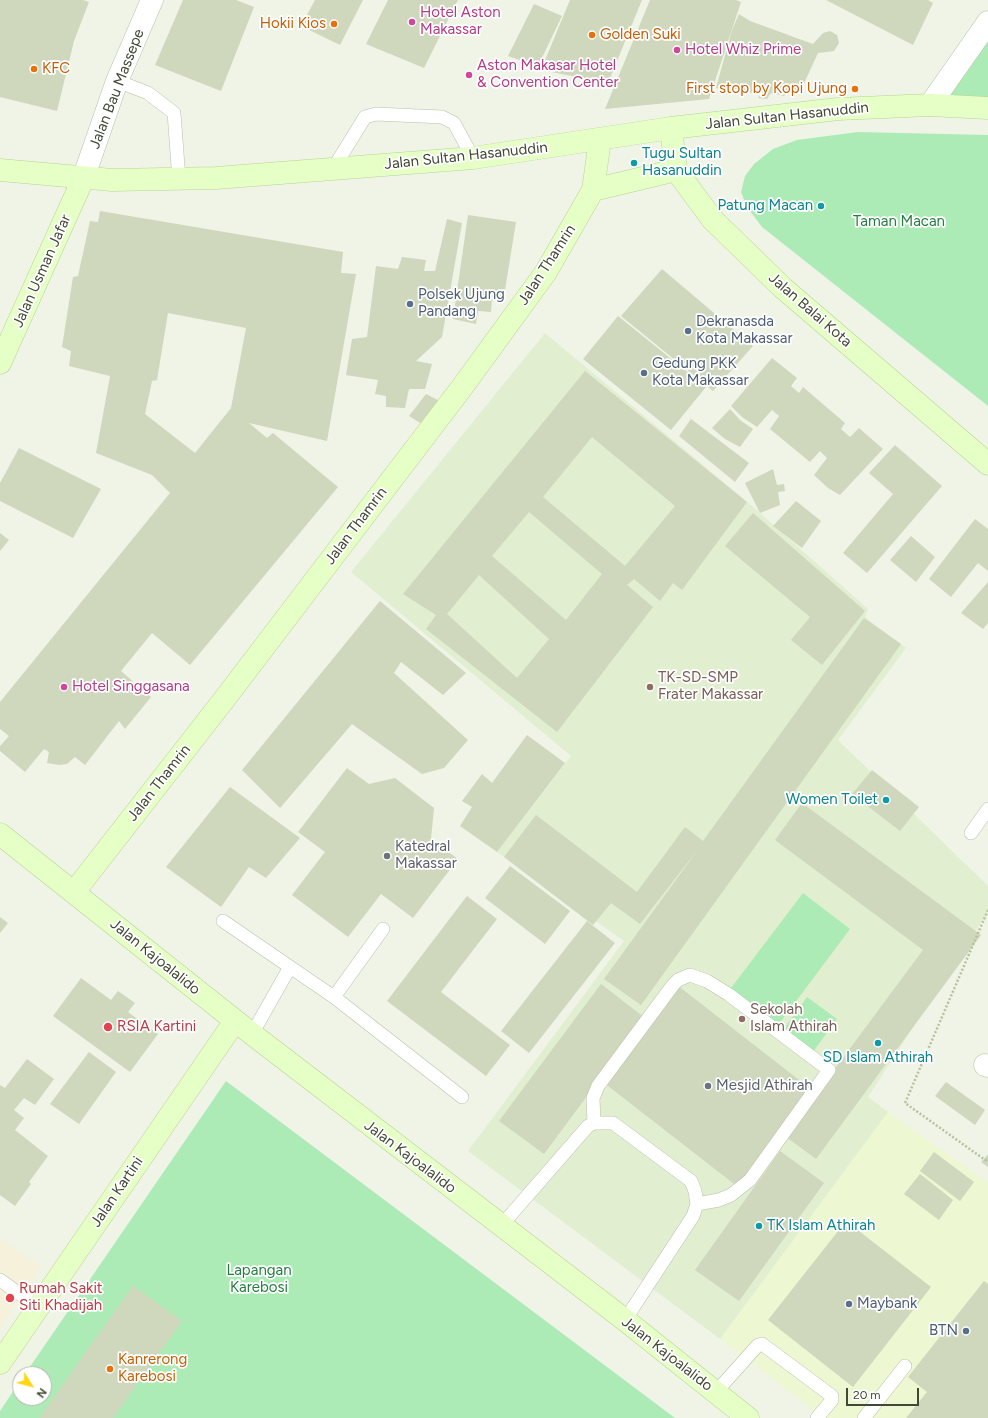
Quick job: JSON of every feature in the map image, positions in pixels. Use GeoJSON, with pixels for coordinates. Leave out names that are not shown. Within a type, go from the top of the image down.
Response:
{"type":"FeatureCollection","features":[{"type":"Feature","properties":{"kind":"street","name":"Jalan Bau Massepe"},"geometry":{"type":"LineString","coordinates":[[83,179],[117,81],[152,0]]}},
{"type":"Feature","properties":{"kind":"street"},"geometry":{"type":"LineString","coordinates":[[930,105],[988,22]]}},
{"type":"Feature","properties":{"kind":"street","name":"Jalan Sultan Hasanuddin"},"geometry":{"type":"LineString","coordinates":[[0,170],[83,179],[179,179],[473,158],[600,140],[671,128],[838,109],[930,105],[988,108]]}},
{"type":"Feature","properties":{"kind":"street","name":"Jalan Balai Kota"},"geometry":{"type":"LineString","coordinates":[[671,128],[676,170],[712,220],[783,288],[988,464]]}},
{"type":"Feature","properties":{"kind":"street","name":"Jalan Thamrin"},"geometry":{"type":"LineString","coordinates":[[74,892],[223,701],[463,386],[546,272],[593,190],[600,140]]}},
{"type":"Feature","properties":{"kind":"street"},"geometry":{"type":"LineString","coordinates":[[593,190],[676,170]]}},
{"type":"Feature","properties":{"kind":"street","name":"Jalan Usman Jafar"},"geometry":{"type":"LineString","coordinates":[[0,363],[83,179]]}},
{"type":"Feature","properties":{"kind":"street","name":"Jalan Kajoalalido"},"geometry":{"type":"LineString","coordinates":[[0,834],[235,1021],[625,1320],[748,1418]]}},
{"type":"Feature","properties":{"kind":"street","name":"Jalan Kartini"},"geometry":{"type":"LineString","coordinates":[[0,1363],[235,1021]]}},
{"type":"Feature","properties":{"kind":"lane"},"geometry":{"type":"LineString","coordinates":[[117,81],[148,93],[174,113],[179,179]]}},
{"type":"Feature","properties":{"kind":"lane"},"geometry":{"type":"LineString","coordinates":[[333,168],[365,117],[376,114],[442,117],[454,123],[473,158]]}},
{"type":"Feature","properties":{"kind":"lane"},"geometry":{"type":"LineString","coordinates":[[971,833],[988,809]]}},
{"type":"Feature","properties":{"kind":"lane"},"geometry":{"type":"LineString","coordinates":[[223,921],[334,997],[462,1098]]}},
{"type":"Feature","properties":{"kind":"lane"},"geometry":{"type":"LineString","coordinates":[[334,997],[383,929]]}},
{"type":"Feature","properties":{"kind":"lane"},"geometry":{"type":"LineString","coordinates":[[252,1034],[290,967]]}},
{"type":"Feature","properties":{"kind":"lane"},"geometry":{"type":"LineString","coordinates":[[594,1123],[593,1098],[598,1086],[673,985],[678,980],[690,976],[707,981],[728,994],[829,1070],[750,1180],[731,1195],[719,1200],[697,1204]]}},
{"type":"Feature","properties":{"kind":"lane"},"geometry":{"type":"LineString","coordinates":[[501,1226],[588,1126],[594,1123],[613,1123],[690,1181],[695,1191],[697,1204],[694,1216],[625,1320]]}},
{"type":"Feature","properties":{"kind":"lane"},"geometry":{"type":"LineString","coordinates":[[0,1280],[38,1308]]}},
{"type":"Feature","properties":{"kind":"lane"},"geometry":{"type":"LineString","coordinates":[[716,1392],[758,1345],[762,1344],[832,1396],[832,1400],[817,1418]]}},
{"type":"Feature","properties":{"kind":"lane"},"geometry":{"type":"LineString","coordinates":[[864,1418],[905,1366]]}},
{"type":"Feature","properties":{"kind":"path"},"geometry":{"type":"LineString","coordinates":[[988,910],[905,1104],[988,1162]]}},
{"type":"Feature","properties":{"kind":"shaded area"},"geometry":{"type":"Polygon","coordinates":[[[545,333],[752,506],[868,609],[865,617],[906,648],[838,740],[988,886],[988,912],[868,1097],[888,1112],[720,1339],[468,1151],[624,941],[497,852],[571,756],[351,572],[545,333]]]}},
{"type":"Feature","properties":{"kind":"shaded area"},"geometry":{"type":"Polygon","coordinates":[[[888,1112],[988,1183],[988,1418],[824,1418],[720,1339],[888,1112]]]}},
{"type":"Feature","properties":{"kind":"shaded area","name":"Rumah Sakit Siti Khadijah"},"geometry":{"type":"Polygon","coordinates":[[[0,1238],[42,1267],[0,1328],[0,1238]]]}},
{"type":"Feature","properties":{"kind":"green space"},"geometry":{"type":"Polygon","coordinates":[[[988,39],[988,97],[948,97],[988,39]]]}},
{"type":"Feature","properties":{"kind":"green space","name":"Taman Macan"},"geometry":{"type":"Polygon","coordinates":[[[858,132],[988,135],[988,406],[762,227],[747,207],[741,192],[745,176],[754,164],[773,149],[797,140],[858,132]]]}},
{"type":"Feature","properties":{"kind":"green space"},"geometry":{"type":"Polygon","coordinates":[[[803,893],[850,929],[776,1028],[728,992],[803,893]]]}},
{"type":"Feature","properties":{"kind":"green space"},"geometry":{"type":"Polygon","coordinates":[[[807,997],[837,1019],[813,1052],[783,1030],[807,997]]]}},
{"type":"Feature","properties":{"kind":"green space","name":"Lapangan Karebosi"},"geometry":{"type":"Polygon","coordinates":[[[226,1081],[675,1418],[0,1418],[0,1411],[12,1393],[12,1406],[52,1406],[52,1366],[30,1366],[226,1081]]]}},
{"type":"Feature","properties":{"kind":"building","name":"KFC"},"geometry":{"type":"Polygon","coordinates":[[[0,0],[83,0],[89,2],[74,41],[57,111],[0,97],[0,0]]]}},
{"type":"Feature","properties":{"kind":"building"},"geometry":{"type":"Polygon","coordinates":[[[183,0],[236,0],[254,7],[221,91],[155,65],[183,0]]]}},
{"type":"Feature","properties":{"kind":"building"},"geometry":{"type":"Polygon","coordinates":[[[315,0],[363,0],[340,45],[301,26],[315,0]]]}},
{"type":"Feature","properties":{"kind":"building","name":"Hotel Aston Makassar"},"geometry":{"type":"Polygon","coordinates":[[[388,0],[458,0],[424,68],[366,44],[388,0]]]}},
{"type":"Feature","properties":{"kind":"building","name":"Golden Suki"},"geometry":{"type":"Polygon","coordinates":[[[570,0],[642,0],[608,83],[541,70],[570,0]]]}},
{"type":"Feature","properties":{"kind":"building","name":"Hotel Whiz Prime"},"geometry":{"type":"Polygon","coordinates":[[[650,0],[736,0],[741,2],[709,99],[605,109],[650,0]]]}},
{"type":"Feature","properties":{"kind":"building"},"geometry":{"type":"Polygon","coordinates":[[[826,0],[928,0],[933,3],[913,45],[826,0]]]}},
{"type":"Feature","properties":{"kind":"building"},"geometry":{"type":"Polygon","coordinates":[[[534,4],[562,16],[538,66],[508,56],[534,4]]]}},
{"type":"Feature","properties":{"kind":"building"},"geometry":{"type":"Polygon","coordinates":[[[739,14],[750,21],[813,44],[823,33],[830,31],[837,35],[839,43],[834,51],[818,53],[800,92],[790,89],[784,96],[771,93],[767,99],[758,98],[764,90],[756,88],[752,93],[737,88],[732,92],[716,88],[732,30],[739,14]]]}},
{"type":"Feature","properties":{"kind":"building"},"geometry":{"type":"Polygon","coordinates":[[[100,211],[343,252],[341,273],[356,274],[327,441],[249,423],[267,438],[273,433],[338,487],[190,665],[152,633],[121,671],[151,697],[125,729],[119,721],[85,765],[75,757],[67,764],[59,765],[47,763],[49,752],[44,749],[25,772],[0,751],[0,746],[9,736],[0,729],[0,702],[170,493],[152,475],[96,453],[110,376],[69,366],[71,351],[62,347],[73,277],[78,276],[90,221],[98,222],[100,211]],[[168,313],[157,380],[152,381],[145,414],[195,453],[231,408],[246,328],[168,313]]]}},
{"type":"Feature","properties":{"kind":"building"},"geometry":{"type":"Polygon","coordinates":[[[468,215],[516,222],[503,302],[492,300],[491,312],[478,311],[476,324],[453,319],[468,215]]]}},
{"type":"Feature","properties":{"kind":"building","name":"Polsek Ujung Pandang"},"geometry":{"type":"Polygon","coordinates":[[[447,219],[462,223],[442,337],[416,361],[432,364],[425,389],[409,389],[405,408],[386,407],[386,396],[375,394],[378,380],[346,375],[352,339],[367,337],[376,266],[398,269],[402,257],[426,260],[424,271],[435,271],[447,219]]]}},
{"type":"Feature","properties":{"kind":"building","name":"Dekranasda Kota Makassar"},"geometry":{"type":"Polygon","coordinates":[[[662,269],[753,346],[713,391],[621,316],[662,269]]]}},
{"type":"Feature","properties":{"kind":"building","name":"Gedung PKK Kota Makassar"},"geometry":{"type":"Polygon","coordinates":[[[618,316],[706,387],[671,430],[583,359],[618,316]]]}},
{"type":"Feature","properties":{"kind":"building"},"geometry":{"type":"Polygon","coordinates":[[[772,358],[797,378],[791,386],[799,393],[803,387],[845,423],[841,429],[850,437],[859,428],[883,449],[840,495],[828,488],[814,475],[827,458],[820,451],[810,462],[770,429],[779,416],[772,410],[757,427],[742,417],[731,406],[772,358]]]}},
{"type":"Feature","properties":{"kind":"building"},"geometry":{"type":"Polygon","coordinates":[[[585,371],[747,502],[682,590],[673,583],[660,601],[634,579],[627,585],[653,607],[557,732],[426,629],[436,615],[403,594],[585,371]],[[592,437],[543,497],[625,566],[675,506],[592,437]],[[529,512],[492,556],[566,620],[602,574],[529,512]],[[479,575],[447,614],[517,678],[549,639],[479,575]]]}},
{"type":"Feature","properties":{"kind":"building"},"geometry":{"type":"Polygon","coordinates":[[[426,394],[440,401],[422,424],[409,416],[426,394]]]}},
{"type":"Feature","properties":{"kind":"building"},"geometry":{"type":"Polygon","coordinates":[[[730,409],[740,420],[753,429],[740,447],[725,439],[712,428],[730,409]]]}},
{"type":"Feature","properties":{"kind":"building"},"geometry":{"type":"Polygon","coordinates":[[[691,419],[749,463],[735,482],[679,436],[691,419]]]}},
{"type":"Feature","properties":{"kind":"building"},"geometry":{"type":"Polygon","coordinates":[[[895,445],[942,486],[867,573],[843,553],[893,494],[869,473],[895,445]]]}},
{"type":"Feature","properties":{"kind":"building"},"geometry":{"type":"Polygon","coordinates":[[[19,448],[101,489],[73,538],[0,501],[0,483],[19,448]]]}},
{"type":"Feature","properties":{"kind":"building"},"geometry":{"type":"Polygon","coordinates":[[[773,469],[777,485],[784,484],[785,491],[778,492],[780,505],[760,513],[745,483],[773,469]]]}},
{"type":"Feature","properties":{"kind":"building"},"geometry":{"type":"Polygon","coordinates":[[[796,501],[821,521],[802,548],[773,526],[796,501]]]}},
{"type":"Feature","properties":{"kind":"building"},"geometry":{"type":"Polygon","coordinates":[[[753,513],[865,611],[822,665],[791,640],[810,617],[725,546],[753,513]]]}},
{"type":"Feature","properties":{"kind":"building"},"geometry":{"type":"Polygon","coordinates":[[[975,519],[988,529],[988,571],[978,563],[951,597],[929,579],[975,519]]]}},
{"type":"Feature","properties":{"kind":"building"},"geometry":{"type":"Polygon","coordinates":[[[0,533],[9,540],[0,551],[0,533]]]}},
{"type":"Feature","properties":{"kind":"building"},"geometry":{"type":"Polygon","coordinates":[[[911,536],[935,557],[916,582],[890,560],[911,536]]]}},
{"type":"Feature","properties":{"kind":"building"},"geometry":{"type":"Polygon","coordinates":[[[988,582],[988,623],[983,629],[961,613],[988,582]]]}},
{"type":"Feature","properties":{"kind":"building"},"geometry":{"type":"Polygon","coordinates":[[[380,601],[466,673],[443,695],[401,662],[394,673],[468,740],[444,768],[422,774],[352,724],[280,808],[242,770],[380,601]]]}},
{"type":"Feature","properties":{"kind":"building"},"geometry":{"type":"Polygon","coordinates":[[[864,618],[901,644],[641,1005],[604,979],[699,848],[640,924],[611,903],[593,925],[504,857],[536,815],[637,892],[685,827],[703,841],[864,618]]]}},
{"type":"Feature","properties":{"kind":"building"},"geometry":{"type":"Polygon","coordinates":[[[527,735],[565,763],[497,852],[460,826],[472,807],[462,801],[482,774],[492,783],[527,735]]]}},
{"type":"Feature","properties":{"kind":"building","name":"Katedral Makassar"},"geometry":{"type":"Polygon","coordinates":[[[347,768],[369,784],[395,778],[434,808],[431,839],[458,859],[413,918],[381,894],[348,937],[292,895],[325,852],[298,832],[347,768]]]}},
{"type":"Feature","properties":{"kind":"building","name":"Women Toilet"},"geometry":{"type":"Polygon","coordinates":[[[872,770],[919,807],[900,831],[852,794],[872,770]]]}},
{"type":"Feature","properties":{"kind":"building"},"geometry":{"type":"Polygon","coordinates":[[[230,787],[300,838],[266,878],[249,867],[221,907],[166,867],[230,787]]]}},
{"type":"Feature","properties":{"kind":"building","name":"SD Islam Athirah"},"geometry":{"type":"Polygon","coordinates":[[[802,803],[981,935],[816,1159],[785,1136],[923,950],[775,840],[802,803]]]}},
{"type":"Feature","properties":{"kind":"building"},"geometry":{"type":"Polygon","coordinates":[[[510,866],[570,911],[545,944],[485,898],[510,866]]]}},
{"type":"Feature","properties":{"kind":"building"},"geometry":{"type":"Polygon","coordinates":[[[467,896],[497,919],[441,992],[510,1045],[486,1076],[387,1001],[467,896]]]}},
{"type":"Feature","properties":{"kind":"building"},"geometry":{"type":"Polygon","coordinates":[[[0,917],[8,923],[0,933],[0,917]]]}},
{"type":"Feature","properties":{"kind":"building"},"geometry":{"type":"Polygon","coordinates":[[[587,921],[615,943],[529,1053],[501,1031],[587,921]]]}},
{"type":"Feature","properties":{"kind":"building","name":"RSIA Kartini"},"geometry":{"type":"Polygon","coordinates":[[[81,978],[111,1000],[118,991],[135,1003],[128,1012],[158,1034],[130,1072],[53,1016],[81,978]]]}},
{"type":"Feature","properties":{"kind":"building"},"geometry":{"type":"Polygon","coordinates":[[[601,984],[645,1018],[544,1154],[499,1121],[601,984]]]}},
{"type":"Feature","properties":{"kind":"building","name":"Mesjid Athirah"},"geometry":{"type":"Polygon","coordinates":[[[677,985],[812,1090],[738,1187],[603,1082],[677,985]]]}},
{"type":"Feature","properties":{"kind":"building"},"geometry":{"type":"Polygon","coordinates":[[[89,1052],[116,1072],[79,1124],[50,1104],[89,1052]]]}},
{"type":"Feature","properties":{"kind":"building"},"geometry":{"type":"Polygon","coordinates":[[[27,1059],[54,1079],[35,1105],[24,1098],[14,1110],[24,1118],[15,1130],[48,1156],[29,1182],[31,1184],[15,1206],[0,1195],[0,1085],[5,1088],[27,1059]]]}},
{"type":"Feature","properties":{"kind":"building"},"geometry":{"type":"Polygon","coordinates":[[[946,1082],[985,1110],[975,1125],[935,1096],[946,1082]]]}},
{"type":"Feature","properties":{"kind":"building","name":"TK Islam Athirah"},"geometry":{"type":"Polygon","coordinates":[[[780,1151],[824,1183],[739,1301],[695,1270],[780,1151]]]}},
{"type":"Feature","properties":{"kind":"building"},"geometry":{"type":"Polygon","coordinates":[[[934,1152],[974,1182],[960,1201],[920,1171],[934,1152]]]}},
{"type":"Feature","properties":{"kind":"building"},"geometry":{"type":"Polygon","coordinates":[[[988,1154],[988,1167],[981,1162],[988,1154]]]}},
{"type":"Feature","properties":{"kind":"building"},"geometry":{"type":"Polygon","coordinates":[[[920,1174],[953,1200],[939,1220],[904,1194],[920,1174]]]}},
{"type":"Feature","properties":{"kind":"building","name":"Maybank"},"geometry":{"type":"Polygon","coordinates":[[[846,1221],[931,1287],[853,1387],[768,1320],[846,1221]]]}},
{"type":"Feature","properties":{"kind":"building","name":"BTN"},"geometry":{"type":"Polygon","coordinates":[[[984,1281],[988,1284],[988,1418],[906,1418],[927,1392],[908,1377],[984,1281]]]}},
{"type":"Feature","properties":{"kind":"building","name":"Kanrerong Karebosi"},"geometry":{"type":"Polygon","coordinates":[[[133,1286],[182,1321],[113,1418],[39,1418],[48,1406],[52,1406],[52,1400],[133,1286]]]}},
{"type":"Feature","properties":{"kind":"place","name":"Hotel Aston Makassar"},"geometry":{"type":"Point","coordinates":[412,22]}},
{"type":"Feature","properties":{"kind":"place","name":"Hokii Kios"},"geometry":{"type":"Point","coordinates":[334,24]}},
{"type":"Feature","properties":{"kind":"place","name":"Golden Suki"},"geometry":{"type":"Point","coordinates":[592,35]}},
{"type":"Feature","properties":{"kind":"place","name":"Hotel Whiz Prime"},"geometry":{"type":"Point","coordinates":[677,50]}},
{"type":"Feature","properties":{"kind":"place","name":"KFC"},"geometry":{"type":"Point","coordinates":[34,69]}},
{"type":"Feature","properties":{"kind":"place","name":"Aston Makasar Hotel & Convention Center"},"geometry":{"type":"Point","coordinates":[469,75]}},
{"type":"Feature","properties":{"kind":"place","name":"First stop by Kopi Ujung"},"geometry":{"type":"Point","coordinates":[855,89]}},
{"type":"Feature","properties":{"kind":"place","name":"Tugu Sultan Hasanuddin"},"geometry":{"type":"Point","coordinates":[634,163]}},
{"type":"Feature","properties":{"kind":"place","name":"Patung Macan"},"geometry":{"type":"Point","coordinates":[821,206]}},
{"type":"Feature","properties":{"kind":"place","name":"Polsek Ujung Pandang"},"geometry":{"type":"Point","coordinates":[410,304]}},
{"type":"Feature","properties":{"kind":"place","name":"Dekranasda Kota Makassar"},"geometry":{"type":"Point","coordinates":[688,331]}},
{"type":"Feature","properties":{"kind":"place","name":"Gedung PKK Kota Makassar"},"geometry":{"type":"Point","coordinates":[644,373]}},
{"type":"Feature","properties":{"kind":"place","name":"Hotel Singgasana"},"geometry":{"type":"Point","coordinates":[64,687]}},
{"type":"Feature","properties":{"kind":"place","name":"TK-SD-SMP Frater Makassar"},"geometry":{"type":"Point","coordinates":[650,687]}},
{"type":"Feature","properties":{"kind":"place","name":"Women Toilet"},"geometry":{"type":"Point","coordinates":[886,800]}},
{"type":"Feature","properties":{"kind":"place","name":"Katedral Makassar"},"geometry":{"type":"Point","coordinates":[387,856]}},
{"type":"Feature","properties":{"kind":"place","name":"Sekolah Islam Athirah"},"geometry":{"type":"Point","coordinates":[742,1019]}},
{"type":"Feature","properties":{"kind":"place","name":"RSIA Kartini"},"geometry":{"type":"Point","coordinates":[108,1027]}},
{"type":"Feature","properties":{"kind":"place","name":"SD Islam Athirah"},"geometry":{"type":"Point","coordinates":[878,1043]}},
{"type":"Feature","properties":{"kind":"place","name":"Mesjid Athirah"},"geometry":{"type":"Point","coordinates":[708,1086]}},
{"type":"Feature","properties":{"kind":"place","name":"TK Islam Athirah"},"geometry":{"type":"Point","coordinates":[759,1226]}},
{"type":"Feature","properties":{"kind":"place","name":"Rumah Sakit Siti Khadijah"},"geometry":{"type":"Point","coordinates":[10,1298]}},
{"type":"Feature","properties":{"kind":"place","name":"Maybank"},"geometry":{"type":"Point","coordinates":[849,1304]}},
{"type":"Feature","properties":{"kind":"place","name":"BTN"},"geometry":{"type":"Point","coordinates":[966,1331]}},
{"type":"Feature","properties":{"kind":"place","name":"Kanrerong Karebosi"},"geometry":{"type":"Point","coordinates":[110,1369]}}]}
